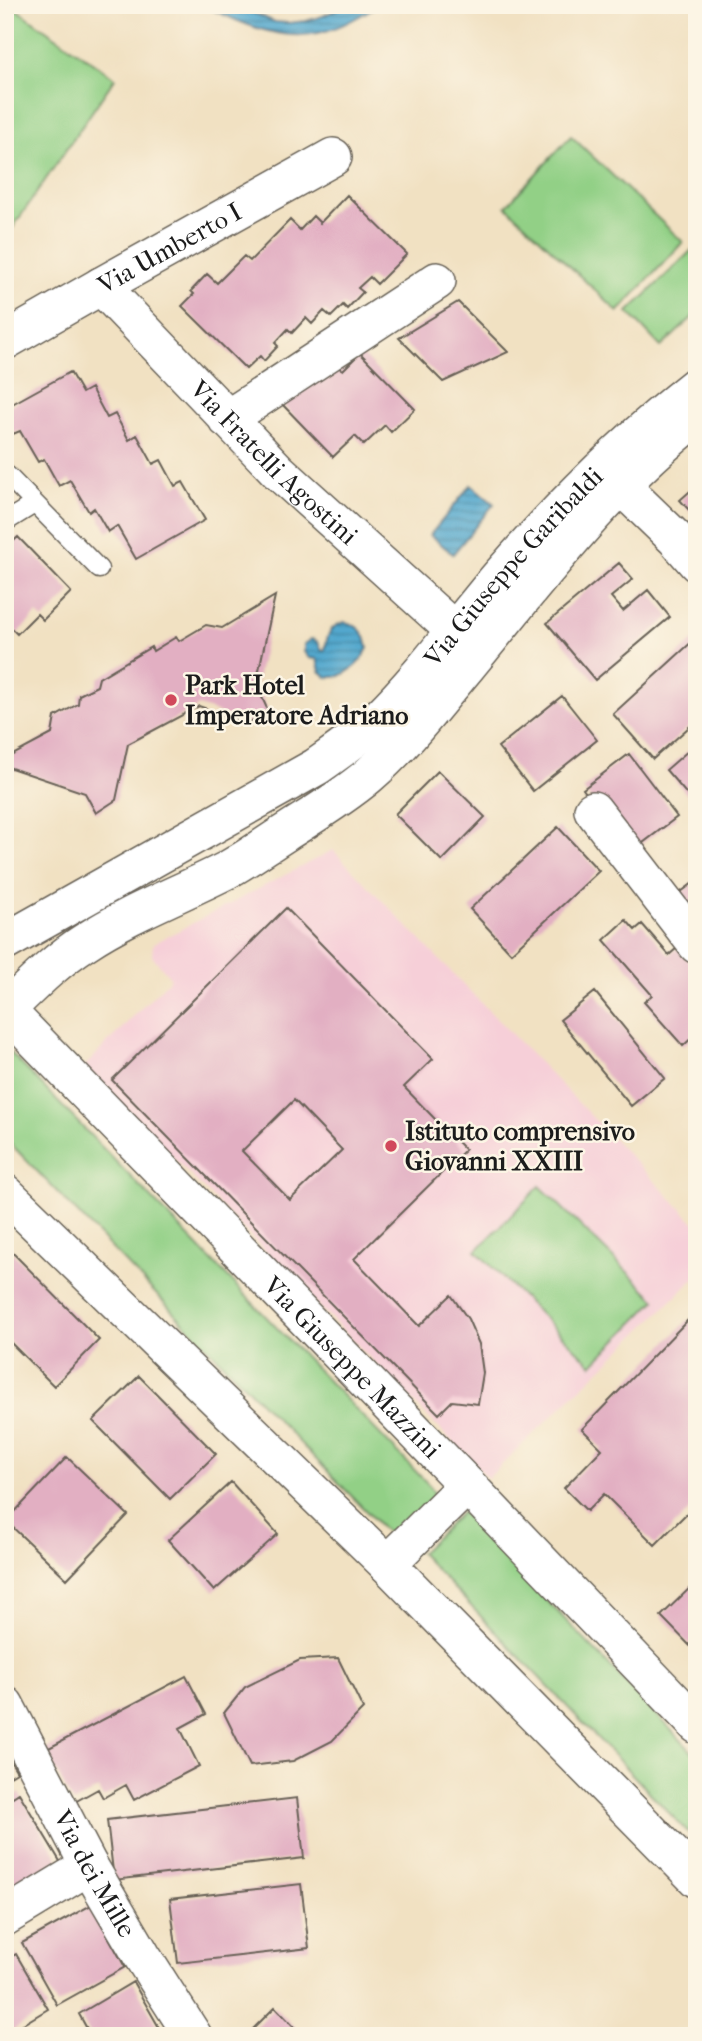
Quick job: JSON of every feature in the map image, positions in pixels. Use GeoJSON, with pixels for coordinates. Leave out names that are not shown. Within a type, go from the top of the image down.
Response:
{"type":"FeatureCollection","features":[{"type":"Feature","properties":{"kind":"street","name":"Via Umberto I"},"geometry":{"type":"LineString","coordinates":[[5,341],[333,157]]}},
{"type":"Feature","properties":{"kind":"street"},"geometry":{"type":"LineString","coordinates":[[227,419],[437,281]]}},
{"type":"Feature","properties":{"kind":"street","name":"Via Fratelli Agostini"},"geometry":{"type":"LineString","coordinates":[[101,286],[278,471],[455,631]]}},
{"type":"Feature","properties":{"kind":"street","name":"Via Giuseppe Garibaldi"},"geometry":{"type":"LineString","coordinates":[[7,937],[331,757],[359,735],[407,689],[572,496],[620,449],[697,385]]}},
{"type":"Feature","properties":{"kind":"street","name":"Via Giuseppe Garibaldi"},"geometry":{"type":"LineString","coordinates":[[10,1006],[82,943],[114,924],[230,868],[366,778],[424,720],[565,545],[620,485],[672,436],[697,417]]}},
{"type":"Feature","properties":{"kind":"street"},"geometry":{"type":"LineString","coordinates":[[620,485],[697,563]]}},
{"type":"Feature","properties":{"kind":"street"},"geometry":{"type":"LineString","coordinates":[[593,810],[697,945]]}},
{"type":"Feature","properties":{"kind":"street"},"geometry":{"type":"LineString","coordinates":[[7,937],[10,1006]]}},
{"type":"Feature","properties":{"kind":"street","name":"Via Giuseppe Mazzini"},"geometry":{"type":"LineString","coordinates":[[10,1006],[697,1726]]}},
{"type":"Feature","properties":{"kind":"street"},"geometry":{"type":"LineString","coordinates":[[5,1194],[387,1564],[697,1879]]}},
{"type":"Feature","properties":{"kind":"street"},"geometry":{"type":"LineString","coordinates":[[387,1564],[467,1485]]}},
{"type":"Feature","properties":{"kind":"street","name":"Via dei Mille"},"geometry":{"type":"LineString","coordinates":[[5,1705],[89,1866],[193,2036]]}},
{"type":"Feature","properties":{"kind":"street"},"geometry":{"type":"LineString","coordinates":[[5,1917],[89,1866]]}},
{"type":"Feature","properties":{"kind":"lane"},"geometry":{"type":"LineString","coordinates":[[7,475],[99,569]]}},
{"type":"Feature","properties":{"kind":"lane"},"geometry":{"type":"LineString","coordinates":[[5,522],[34,504]]}},
{"type":"Feature","properties":{"kind":"shaded area","name":"Istituto comprensivo Giovanni XXIII"},"geometry":{"type":"Polygon","coordinates":[[[333,850],[697,1225],[697,1276],[488,1478],[84,1067],[171,978],[152,956],[153,944],[333,850]]]}},
{"type":"Feature","properties":{"kind":"green space"},"geometry":{"type":"Polygon","coordinates":[[[5,5],[10,5],[115,78],[5,239],[5,5]]]}},
{"type":"Feature","properties":{"kind":"green space"},"geometry":{"type":"Polygon","coordinates":[[[571,136],[683,242],[618,312],[506,206],[571,136]]]}},
{"type":"Feature","properties":{"kind":"green space"},"geometry":{"type":"Polygon","coordinates":[[[696,246],[697,313],[661,347],[628,312],[696,246]]]}},
{"type":"Feature","properties":{"kind":"green space"},"geometry":{"type":"Polygon","coordinates":[[[5,1047],[431,1487],[437,1500],[395,1541],[5,1138],[5,1047]]]}},
{"type":"Feature","properties":{"kind":"green space"},"geometry":{"type":"Polygon","coordinates":[[[540,1186],[656,1300],[592,1365],[476,1251],[540,1186]]]}},
{"type":"Feature","properties":{"kind":"green space"},"geometry":{"type":"Polygon","coordinates":[[[462,1512],[697,1757],[697,1842],[420,1553],[462,1512]]]}},
{"type":"Feature","properties":{"kind":"water"},"geometry":{"type":"Polygon","coordinates":[[[203,5],[234,5],[275,22],[288,23],[323,16],[346,5],[378,5],[326,31],[294,35],[259,29],[203,5]]]}},
{"type":"Feature","properties":{"kind":"water"},"geometry":{"type":"Polygon","coordinates":[[[471,485],[494,504],[453,554],[430,535],[471,485]]]}},
{"type":"Feature","properties":{"kind":"water"},"geometry":{"type":"Polygon","coordinates":[[[345,622],[361,631],[368,648],[352,669],[334,677],[327,677],[320,671],[317,659],[309,658],[304,652],[304,644],[311,639],[318,643],[322,651],[325,650],[330,632],[335,626],[345,622]]]}},
{"type":"Feature","properties":{"kind":"building"},"geometry":{"type":"Polygon","coordinates":[[[347,195],[407,254],[377,284],[370,277],[358,288],[363,292],[347,309],[343,305],[331,317],[324,311],[312,324],[306,318],[292,333],[288,329],[275,343],[278,346],[264,361],[260,356],[246,369],[182,306],[194,294],[191,291],[207,274],[217,283],[244,256],[250,261],[290,220],[300,230],[313,216],[320,223],[347,195]]]}},
{"type":"Feature","properties":{"kind":"building"},"geometry":{"type":"Polygon","coordinates":[[[458,302],[508,352],[443,382],[399,338],[458,302]]]}},
{"type":"Feature","properties":{"kind":"building"},"geometry":{"type":"Polygon","coordinates":[[[360,353],[415,409],[391,432],[385,425],[364,445],[355,436],[333,457],[281,403],[332,364],[343,370],[360,353]]]}},
{"type":"Feature","properties":{"kind":"building"},"geometry":{"type":"Polygon","coordinates":[[[70,372],[82,393],[91,388],[107,418],[115,414],[129,440],[137,435],[153,464],[161,460],[175,486],[183,482],[205,520],[136,559],[117,526],[108,532],[94,508],[89,512],[70,480],[59,486],[44,459],[38,462],[20,431],[13,434],[5,421],[5,408],[70,372]]]}},
{"type":"Feature","properties":{"kind":"building"},"geometry":{"type":"Polygon","coordinates":[[[697,485],[697,519],[680,500],[697,485]]]}},
{"type":"Feature","properties":{"kind":"building"},"geometry":{"type":"Polygon","coordinates":[[[18,537],[71,592],[43,620],[37,614],[17,634],[10,627],[5,632],[5,549],[18,537]]]}},
{"type":"Feature","properties":{"kind":"building"},"geometry":{"type":"Polygon","coordinates":[[[619,563],[633,579],[611,597],[623,611],[648,590],[670,617],[595,680],[547,623],[619,563]]]}},
{"type":"Feature","properties":{"kind":"building","name":"Park Hotel Imperatore Adriano"},"geometry":{"type":"Polygon","coordinates":[[[275,596],[256,684],[269,713],[247,723],[199,706],[128,744],[116,800],[96,813],[85,793],[5,766],[5,759],[52,734],[55,717],[78,704],[79,695],[97,686],[99,678],[151,647],[153,651],[176,637],[179,641],[206,625],[222,628],[275,596]]]}},
{"type":"Feature","properties":{"kind":"building"},"geometry":{"type":"Polygon","coordinates":[[[695,639],[697,720],[653,759],[613,714],[695,639]]]}},
{"type":"Feature","properties":{"kind":"building"},"geometry":{"type":"Polygon","coordinates":[[[562,696],[597,740],[533,791],[498,747],[562,696]]]}},
{"type":"Feature","properties":{"kind":"building"},"geometry":{"type":"Polygon","coordinates":[[[697,743],[697,806],[666,770],[697,743]]]}},
{"type":"Feature","properties":{"kind":"building"},"geometry":{"type":"Polygon","coordinates":[[[629,754],[677,817],[631,852],[583,789],[629,754]]]}},
{"type":"Feature","properties":{"kind":"building"},"geometry":{"type":"Polygon","coordinates":[[[438,771],[485,817],[442,861],[395,814],[438,771]]]}},
{"type":"Feature","properties":{"kind":"building"},"geometry":{"type":"Polygon","coordinates":[[[558,827],[599,871],[511,953],[470,909],[558,827]]]}},
{"type":"Feature","properties":{"kind":"building"},"geometry":{"type":"Polygon","coordinates":[[[697,880],[697,921],[677,895],[697,880]]]}},
{"type":"Feature","properties":{"kind":"building"},"geometry":{"type":"Polygon","coordinates":[[[286,908],[433,1059],[404,1087],[465,1150],[354,1259],[419,1326],[451,1295],[468,1319],[479,1344],[483,1373],[478,1404],[452,1401],[439,1414],[112,1080],[286,908]],[[294,1100],[242,1151],[290,1200],[342,1150],[294,1100]]]}},
{"type":"Feature","properties":{"kind":"building"},"geometry":{"type":"Polygon","coordinates":[[[626,920],[635,930],[642,924],[669,955],[677,948],[697,970],[697,1033],[683,1046],[644,1002],[652,995],[604,940],[626,920]]]}},
{"type":"Feature","properties":{"kind":"building"},"geometry":{"type":"Polygon","coordinates":[[[595,992],[665,1078],[631,1106],[560,1020],[595,992]]]}},
{"type":"Feature","properties":{"kind":"building"},"geometry":{"type":"Polygon","coordinates":[[[9,1249],[99,1340],[54,1386],[5,1337],[5,1253],[9,1249]]]}},
{"type":"Feature","properties":{"kind":"building"},"geometry":{"type":"Polygon","coordinates":[[[688,1320],[697,1329],[697,1503],[655,1545],[604,1494],[587,1511],[564,1488],[602,1449],[582,1429],[688,1320]]]}},
{"type":"Feature","properties":{"kind":"building"},"geometry":{"type":"Polygon","coordinates":[[[139,1376],[216,1454],[170,1499],[93,1421],[139,1376]]]}},
{"type":"Feature","properties":{"kind":"building"},"geometry":{"type":"Polygon","coordinates":[[[67,1457],[128,1515],[67,1579],[6,1521],[67,1457]]]}},
{"type":"Feature","properties":{"kind":"building"},"geometry":{"type":"Polygon","coordinates":[[[231,1482],[278,1534],[214,1591],[168,1540],[231,1482]]]}},
{"type":"Feature","properties":{"kind":"building"},"geometry":{"type":"Polygon","coordinates":[[[697,1581],[697,1653],[661,1616],[697,1581]]]}},
{"type":"Feature","properties":{"kind":"building"},"geometry":{"type":"Polygon","coordinates":[[[338,1658],[363,1709],[332,1741],[293,1761],[250,1766],[224,1713],[245,1687],[300,1660],[338,1658]]]}},
{"type":"Feature","properties":{"kind":"building"},"geometry":{"type":"Polygon","coordinates":[[[186,1676],[206,1714],[180,1728],[199,1766],[134,1800],[126,1785],[103,1798],[98,1789],[73,1803],[45,1750],[186,1676]]]}},
{"type":"Feature","properties":{"kind":"building"},"geometry":{"type":"Polygon","coordinates":[[[5,1752],[17,1772],[5,1779],[5,1752]]]}},
{"type":"Feature","properties":{"kind":"building"},"geometry":{"type":"Polygon","coordinates":[[[19,1793],[61,1863],[5,1897],[5,1802],[19,1793]]]}},
{"type":"Feature","properties":{"kind":"building"},"geometry":{"type":"Polygon","coordinates":[[[297,1798],[304,1858],[114,1880],[107,1820],[297,1798]]]}},
{"type":"Feature","properties":{"kind":"building"},"geometry":{"type":"Polygon","coordinates":[[[301,1884],[309,1948],[178,1963],[170,1899],[301,1884]]]}},
{"type":"Feature","properties":{"kind":"building"},"geometry":{"type":"Polygon","coordinates":[[[91,1905],[125,1967],[57,2005],[22,1943],[91,1905]]]}},
{"type":"Feature","properties":{"kind":"building"},"geometry":{"type":"Polygon","coordinates":[[[16,1954],[48,2009],[5,2035],[5,1960],[16,1954]]]}},
{"type":"Feature","properties":{"kind":"building"},"geometry":{"type":"Polygon","coordinates":[[[133,1982],[164,2036],[91,2036],[79,2014],[133,1982]]]}},
{"type":"Feature","properties":{"kind":"building"},"geometry":{"type":"Polygon","coordinates":[[[275,2007],[303,2036],[246,2036],[275,2007]]]}},
{"type":"Feature","properties":{"kind":"place","name":"Park Hotel Imperatore Adriano"},"geometry":{"type":"Point","coordinates":[171,700]}},
{"type":"Feature","properties":{"kind":"place","name":"Istituto comprensivo Giovanni XXIII"},"geometry":{"type":"Point","coordinates":[391,1146]}}]}
